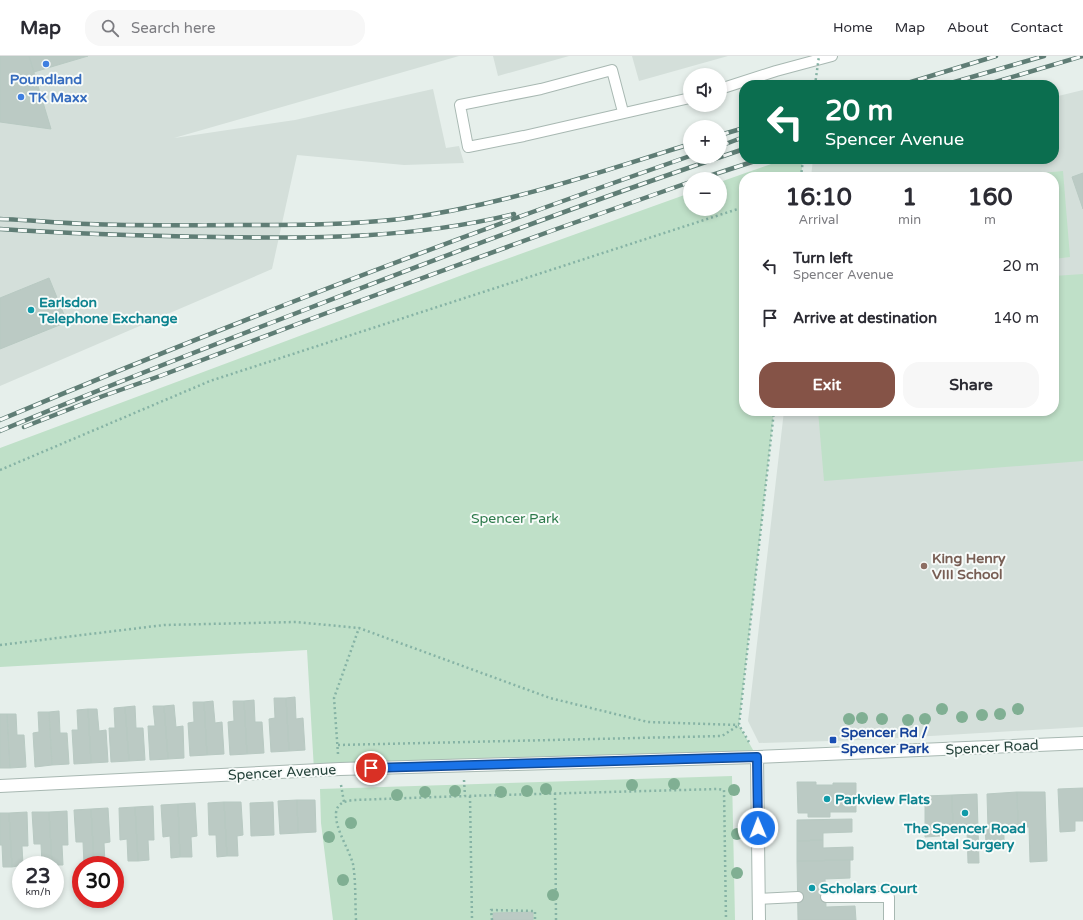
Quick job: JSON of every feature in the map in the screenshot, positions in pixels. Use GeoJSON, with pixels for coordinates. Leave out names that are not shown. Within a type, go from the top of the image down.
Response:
{"type":"FeatureCollection","features":[{"type":"Feature","properties":{"kind":"street","name":"Spencer Road"},"geometry":{"type":"LineString","coordinates":[[757,757],[1083,743]]}},
{"type":"Feature","properties":{"kind":"street","name":"Spencer Avenue"},"geometry":{"type":"LineString","coordinates":[[0,786],[340,769],[757,757]]}},
{"type":"Feature","properties":{"kind":"street"},"geometry":{"type":"LineString","coordinates":[[757,757],[759,920]]}},
{"type":"Feature","properties":{"kind":"lane"},"geometry":{"type":"LineString","coordinates":[[750,80],[832,56]]}},
{"type":"Feature","properties":{"kind":"lane"},"geometry":{"type":"LineString","coordinates":[[623,112],[612,70],[541,89],[460,105],[468,147],[524,136],[623,112],[683,99]]}},
{"type":"Feature","properties":{"kind":"lane"},"geometry":{"type":"LineString","coordinates":[[727,87],[739,83]]}},
{"type":"Feature","properties":{"kind":"lane"},"geometry":{"type":"LineString","coordinates":[[759,899],[798,897]]}},
{"type":"Feature","properties":{"kind":"lane"},"geometry":{"type":"LineString","coordinates":[[826,897],[889,897],[889,920]]}},
{"type":"Feature","properties":{"kind":"path"},"geometry":{"type":"LineString","coordinates":[[816,80],[819,56]]}},
{"type":"Feature","properties":{"kind":"path"},"geometry":{"type":"LineString","coordinates":[[0,470],[210,381],[739,209]]}},
{"type":"Feature","properties":{"kind":"path"},"geometry":{"type":"LineString","coordinates":[[757,757],[739,725],[773,416]]}},
{"type":"Feature","properties":{"kind":"path"},"geometry":{"type":"LineString","coordinates":[[0,645],[164,625],[296,622],[359,628],[550,698],[648,722],[739,725]]}},
{"type":"Feature","properties":{"kind":"path"},"geometry":{"type":"LineString","coordinates":[[340,769],[334,698],[359,628]]}},
{"type":"Feature","properties":{"kind":"path"},"geometry":{"type":"LineString","coordinates":[[338,745],[722,736],[739,725]]}},
{"type":"Feature","properties":{"kind":"path"},"geometry":{"type":"LineString","coordinates":[[356,920],[354,871],[336,814],[339,806],[344,802],[354,800],[555,793],[718,789],[724,790],[726,920]]}},
{"type":"Feature","properties":{"kind":"path"},"geometry":{"type":"LineString","coordinates":[[555,793],[556,920]]}},
{"type":"Feature","properties":{"kind":"path"},"geometry":{"type":"LineString","coordinates":[[470,796],[472,920]]}},
{"type":"Feature","properties":{"kind":"path"},"geometry":{"type":"LineString","coordinates":[[492,920],[491,910],[535,911],[535,920]]}},
{"type":"Feature","properties":{"kind":"shaded area"},"geometry":{"type":"Polygon","coordinates":[[[0,56],[459,56],[174,138],[295,120],[433,89],[446,148],[459,146],[464,163],[404,165],[297,155],[272,269],[0,386],[0,56]]]}},
{"type":"Feature","properties":{"kind":"shaded area"},"geometry":{"type":"Polygon","coordinates":[[[493,56],[569,56],[498,76],[493,56]]]}},
{"type":"Feature","properties":{"kind":"shaded area"},"geometry":{"type":"Polygon","coordinates":[[[632,56],[728,56],[683,68],[639,81],[632,56]]]}},
{"type":"Feature","properties":{"kind":"shaded area","name":"King Henry VIII School"},"geometry":{"type":"Polygon","coordinates":[[[1083,90],[1083,727],[864,740],[759,743],[748,721],[783,416],[1059,416],[1059,172],[812,172],[812,164],[1059,164],[1059,96],[1083,90]]]}},
{"type":"Feature","properties":{"kind":"green space","name":"Spencer Park"},"geometry":{"type":"Polygon","coordinates":[[[771,164],[802,164],[802,172],[748,172],[771,164]]]}},
{"type":"Feature","properties":{"kind":"green space"},"geometry":{"type":"Polygon","coordinates":[[[1063,171],[1070,257],[1059,258],[1059,172],[1052,172],[1063,171]]]}},
{"type":"Feature","properties":{"kind":"green space","name":"Spencer Park"},"geometry":{"type":"Polygon","coordinates":[[[739,175],[739,416],[773,416],[739,725],[757,757],[314,770],[307,650],[0,667],[0,448],[473,271],[683,196],[683,216],[727,216],[727,180],[739,175]]]}},
{"type":"Feature","properties":{"kind":"green space"},"geometry":{"type":"Polygon","coordinates":[[[1083,274],[1083,461],[824,481],[818,416],[1059,416],[1059,276],[1083,274]]]}},
{"type":"Feature","properties":{"kind":"green space"},"geometry":{"type":"Polygon","coordinates":[[[732,776],[735,920],[333,920],[321,823],[320,789],[732,776]]]}},
{"type":"Feature","properties":{"kind":"building","name":"TK Maxx"},"geometry":{"type":"Polygon","coordinates":[[[0,56],[29,56],[51,129],[0,122],[0,56]]]}},
{"type":"Feature","properties":{"kind":"building","name":"Poundland"},"geometry":{"type":"Polygon","coordinates":[[[29,56],[88,56],[34,72],[29,56]]]}},
{"type":"Feature","properties":{"kind":"building"},"geometry":{"type":"Polygon","coordinates":[[[1083,173],[1083,209],[1072,177],[1083,173]]]}},
{"type":"Feature","properties":{"kind":"building","name":"Earlsdon Telephone Exchange"},"geometry":{"type":"Polygon","coordinates":[[[49,278],[67,322],[0,349],[0,298],[49,278]]]}},
{"type":"Feature","properties":{"kind":"building"},"geometry":{"type":"Polygon","coordinates":[[[295,697],[296,719],[303,718],[305,750],[289,751],[286,698],[295,697]]]}},
{"type":"Feature","properties":{"kind":"building"},"geometry":{"type":"Polygon","coordinates":[[[274,698],[286,698],[289,751],[271,752],[269,719],[275,718],[274,698]]]}},
{"type":"Feature","properties":{"kind":"building"},"geometry":{"type":"Polygon","coordinates":[[[254,700],[255,722],[262,722],[264,753],[247,754],[244,701],[254,700]]]}},
{"type":"Feature","properties":{"kind":"building"},"geometry":{"type":"Polygon","coordinates":[[[213,701],[215,723],[222,722],[224,754],[207,755],[204,702],[213,701]]]}},
{"type":"Feature","properties":{"kind":"building"},"geometry":{"type":"Polygon","coordinates":[[[233,701],[244,701],[247,754],[230,755],[228,722],[234,721],[233,701]]]}},
{"type":"Feature","properties":{"kind":"building"},"geometry":{"type":"Polygon","coordinates":[[[193,702],[204,702],[207,755],[190,756],[188,723],[194,722],[193,702]]]}},
{"type":"Feature","properties":{"kind":"building"},"geometry":{"type":"Polygon","coordinates":[[[174,705],[176,727],[183,726],[184,758],[168,759],[164,706],[174,705]]]}},
{"type":"Feature","properties":{"kind":"building"},"geometry":{"type":"Polygon","coordinates":[[[135,706],[136,728],[143,728],[145,760],[129,761],[125,707],[135,706]]]}},
{"type":"Feature","properties":{"kind":"building"},"geometry":{"type":"Polygon","coordinates":[[[153,706],[164,706],[168,759],[150,760],[148,726],[155,726],[153,706]]]}},
{"type":"Feature","properties":{"kind":"building"},"geometry":{"type":"Polygon","coordinates":[[[125,707],[129,761],[111,762],[109,728],[115,728],[114,708],[125,707]]]}},
{"type":"Feature","properties":{"kind":"building"},"geometry":{"type":"Polygon","coordinates":[[[88,709],[97,709],[99,731],[106,730],[108,762],[91,763],[88,709]]]}},
{"type":"Feature","properties":{"kind":"building"},"geometry":{"type":"Polygon","coordinates":[[[88,709],[91,763],[74,764],[72,730],[78,730],[77,710],[88,709]]]}},
{"type":"Feature","properties":{"kind":"building"},"geometry":{"type":"Polygon","coordinates":[[[59,711],[60,733],[67,733],[69,764],[52,765],[49,712],[59,711]]]}},
{"type":"Feature","properties":{"kind":"building"},"geometry":{"type":"Polygon","coordinates":[[[38,712],[49,712],[52,765],[35,767],[33,733],[39,732],[38,712]]]}},
{"type":"Feature","properties":{"kind":"building"},"geometry":{"type":"Polygon","coordinates":[[[0,714],[7,714],[10,768],[0,768],[0,714]]]}},
{"type":"Feature","properties":{"kind":"building"},"geometry":{"type":"Polygon","coordinates":[[[7,714],[16,714],[17,735],[24,735],[26,767],[10,768],[7,714]]]}},
{"type":"Feature","properties":{"kind":"building","name":"Parkview Flats"},"geometry":{"type":"Polygon","coordinates":[[[797,782],[816,782],[816,785],[856,783],[856,812],[830,812],[830,817],[808,817],[808,813],[798,813],[797,782]]]}},
{"type":"Feature","properties":{"kind":"building"},"geometry":{"type":"Polygon","coordinates":[[[1083,788],[1083,821],[1075,821],[1075,831],[1060,832],[1058,789],[1083,788]]]}},
{"type":"Feature","properties":{"kind":"building"},"geometry":{"type":"Polygon","coordinates":[[[1017,792],[1018,827],[1004,828],[1004,843],[986,843],[985,827],[988,828],[987,794],[1017,792]]]}},
{"type":"Feature","properties":{"kind":"building"},"geometry":{"type":"Polygon","coordinates":[[[1017,792],[1045,792],[1047,861],[1030,862],[1029,827],[1018,827],[1017,792]]]}},
{"type":"Feature","properties":{"kind":"building","name":"The Spencer Road Dental Surgery"},"geometry":{"type":"Polygon","coordinates":[[[977,794],[979,863],[968,863],[967,830],[953,831],[952,795],[977,794]]]}},
{"type":"Feature","properties":{"kind":"building"},"geometry":{"type":"Polygon","coordinates":[[[952,795],[953,831],[940,831],[940,836],[925,837],[925,796],[952,795]]]}},
{"type":"Feature","properties":{"kind":"building"},"geometry":{"type":"Polygon","coordinates":[[[297,800],[298,833],[280,834],[278,801],[297,800]]]}},
{"type":"Feature","properties":{"kind":"building"},"geometry":{"type":"Polygon","coordinates":[[[297,800],[315,800],[316,832],[298,833],[297,800]]]}},
{"type":"Feature","properties":{"kind":"building"},"geometry":{"type":"Polygon","coordinates":[[[224,802],[227,856],[217,857],[216,835],[209,835],[208,803],[224,802]]]}},
{"type":"Feature","properties":{"kind":"building"},"geometry":{"type":"Polygon","coordinates":[[[224,802],[241,802],[243,835],[237,836],[238,856],[227,856],[224,802]]]}},
{"type":"Feature","properties":{"kind":"building"},"geometry":{"type":"Polygon","coordinates":[[[273,802],[274,835],[251,836],[250,803],[273,802]]]}},
{"type":"Feature","properties":{"kind":"building"},"geometry":{"type":"Polygon","coordinates":[[[195,803],[197,836],[191,837],[192,857],[180,857],[178,804],[195,803]]]}},
{"type":"Feature","properties":{"kind":"building"},"geometry":{"type":"Polygon","coordinates":[[[178,804],[180,857],[171,858],[170,836],[163,837],[161,805],[178,804]]]}},
{"type":"Feature","properties":{"kind":"building"},"geometry":{"type":"Polygon","coordinates":[[[153,806],[154,840],[148,840],[149,860],[138,861],[135,807],[153,806]]]}},
{"type":"Feature","properties":{"kind":"building"},"geometry":{"type":"Polygon","coordinates":[[[135,807],[138,861],[128,861],[127,839],[120,840],[119,808],[135,807]]]}},
{"type":"Feature","properties":{"kind":"building"},"geometry":{"type":"Polygon","coordinates":[[[108,808],[110,842],[104,843],[105,856],[94,856],[91,809],[108,808]]]}},
{"type":"Feature","properties":{"kind":"building"},"geometry":{"type":"Polygon","coordinates":[[[91,809],[94,856],[84,856],[83,842],[76,842],[74,810],[91,809]]]}},
{"type":"Feature","properties":{"kind":"building"},"geometry":{"type":"Polygon","coordinates":[[[67,811],[68,845],[62,845],[63,856],[51,856],[49,812],[67,811]]]}},
{"type":"Feature","properties":{"kind":"building"},"geometry":{"type":"Polygon","coordinates":[[[27,812],[28,846],[22,846],[23,856],[12,856],[12,867],[9,813],[27,812]]]}},
{"type":"Feature","properties":{"kind":"building"},"geometry":{"type":"Polygon","coordinates":[[[32,812],[49,812],[51,856],[42,856],[41,844],[34,844],[32,812]]]}},
{"type":"Feature","properties":{"kind":"building"},"geometry":{"type":"Polygon","coordinates":[[[0,813],[9,813],[12,867],[3,867],[2,845],[0,845],[0,813]]]}},
{"type":"Feature","properties":{"kind":"building"},"geometry":{"type":"Polygon","coordinates":[[[852,819],[852,832],[823,833],[823,840],[797,841],[797,820],[852,819]]]}},
{"type":"Feature","properties":{"kind":"building"},"geometry":{"type":"Polygon","coordinates":[[[823,840],[823,848],[853,847],[853,860],[797,861],[797,841],[823,840]]]}},
{"type":"Feature","properties":{"kind":"building","name":"Scholars Court"},"geometry":{"type":"Polygon","coordinates":[[[850,860],[850,878],[825,879],[826,907],[855,906],[856,920],[798,920],[797,861],[850,860]]]}},
{"type":"Feature","properties":{"kind":"building"},"geometry":{"type":"Polygon","coordinates":[[[533,912],[533,920],[493,920],[493,913],[533,912]]]}},
{"type":"Feature","properties":{"kind":"railway"},"geometry":{"type":"LineString","coordinates":[[917,80],[996,56]]}},
{"type":"Feature","properties":{"kind":"railway"},"geometry":{"type":"LineString","coordinates":[[961,80],[1044,56]]}},
{"type":"Feature","properties":{"kind":"railway"},"geometry":{"type":"LineString","coordinates":[[1002,80],[1083,56]]}},
{"type":"Feature","properties":{"kind":"railway"},"geometry":{"type":"LineString","coordinates":[[727,133],[739,129]]}},
{"type":"Feature","properties":{"kind":"railway"},"geometry":{"type":"LineString","coordinates":[[727,143],[739,139]]}},
{"type":"Feature","properties":{"kind":"railway"},"geometry":{"type":"LineString","coordinates":[[0,219],[126,225],[282,225],[401,219],[475,206],[547,188],[683,146]]}},
{"type":"Feature","properties":{"kind":"railway"},"geometry":{"type":"LineString","coordinates":[[0,431],[146,371],[406,271],[574,208],[739,151]]}},
{"type":"Feature","properties":{"kind":"railway"},"geometry":{"type":"LineString","coordinates":[[0,420],[85,384],[343,282],[683,158]]}},
{"type":"Feature","properties":{"kind":"railway"},"geometry":{"type":"LineString","coordinates":[[721,172],[746,164]]}},
{"type":"Feature","properties":{"kind":"railway"},"geometry":{"type":"LineString","coordinates":[[24,427],[324,314],[683,184]]}},
{"type":"Feature","properties":{"kind":"railway"},"geometry":{"type":"LineString","coordinates":[[0,229],[163,236],[254,238],[329,237],[441,228],[514,214]]}},
{"type":"Feature","properties":{"kind":"place","name":"Poundland"},"geometry":{"type":"Point","coordinates":[46,64]}},
{"type":"Feature","properties":{"kind":"place","name":"TK Maxx"},"geometry":{"type":"Point","coordinates":[21,97]}},
{"type":"Feature","properties":{"kind":"place","name":"Earlsdon Telephone Exchange"},"geometry":{"type":"Point","coordinates":[31,310]}},
{"type":"Feature","properties":{"kind":"place","name":"King Henry VIII School"},"geometry":{"type":"Point","coordinates":[924,566]}},
{"type":"Feature","properties":{"kind":"place","name":"Spencer Rd / Spencer Park"},"geometry":{"type":"Point","coordinates":[833,740]}},
{"type":"Feature","properties":{"kind":"place","name":"Parkview Flats"},"geometry":{"type":"Point","coordinates":[827,799]}},
{"type":"Feature","properties":{"kind":"place","name":"The Spencer Road Dental Surgery"},"geometry":{"type":"Point","coordinates":[965,813]}},
{"type":"Feature","properties":{"kind":"place","name":"Scholars Court"},"geometry":{"type":"Point","coordinates":[812,888]}},
{"type":"Feature","properties":{"kind":"route"},"geometry":{"type":"LineString","coordinates":[[371,768],[757,757],[758,828]]}}]}
